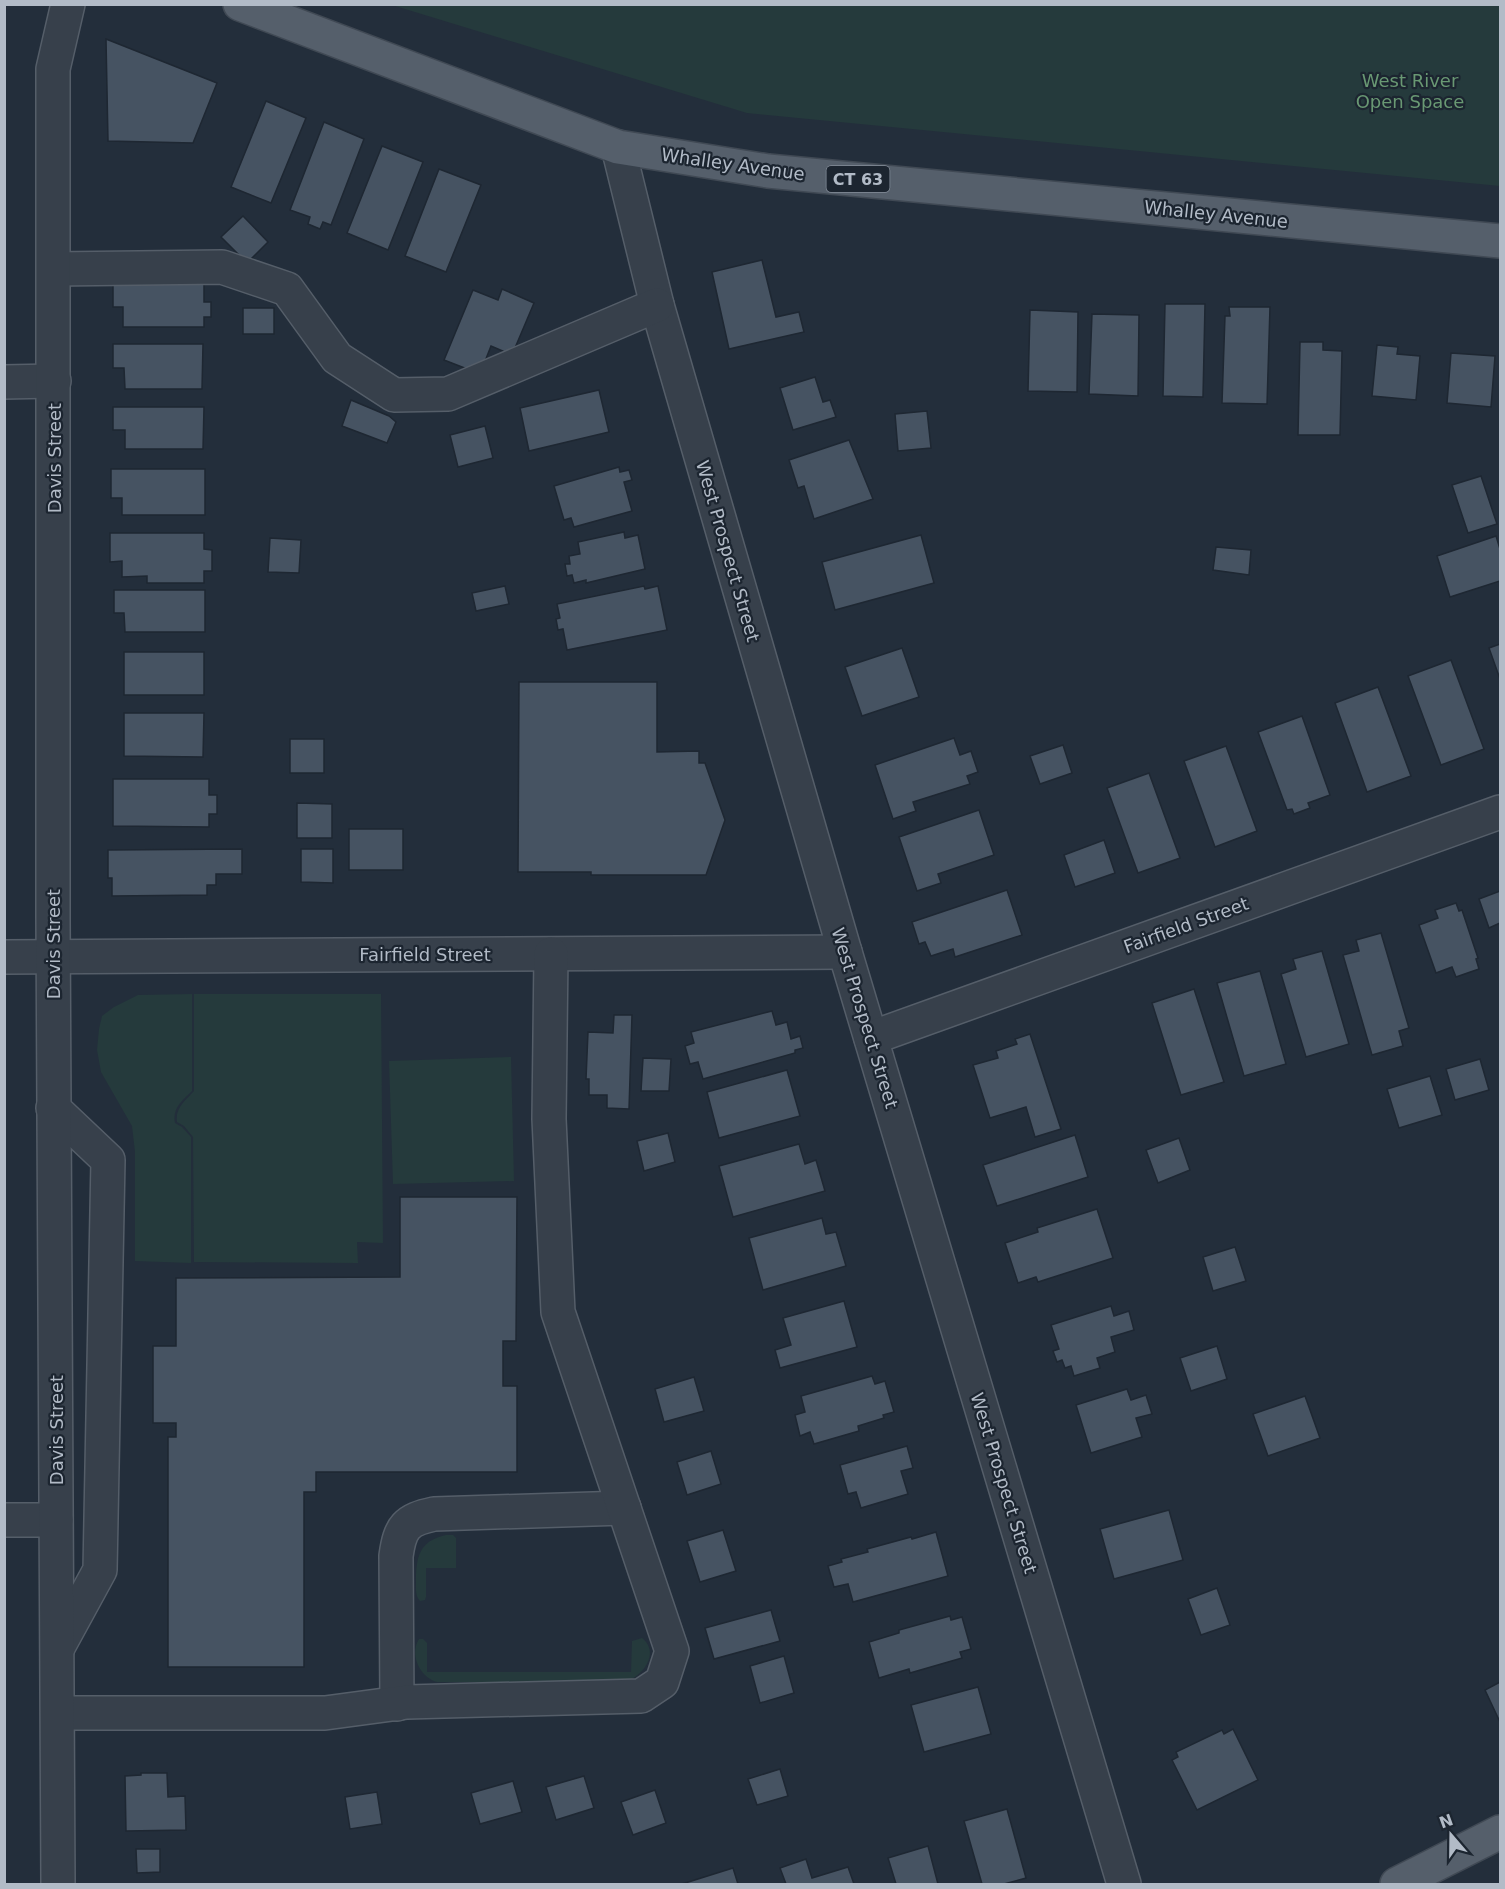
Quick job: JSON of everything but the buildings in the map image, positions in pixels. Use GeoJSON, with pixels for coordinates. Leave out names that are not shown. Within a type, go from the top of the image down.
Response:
{"type":"FeatureCollection","features":[{"type":"Feature","properties":{"kind":"main road","name":"Whalley Avenue"},"geometry":{"type":"LineString","coordinates":[[240,4],[618,147],[768,171],[1500,241]]}},
{"type":"Feature","properties":{"kind":"main road"},"geometry":{"type":"LineString","coordinates":[[1397,1884],[1500,1832]]}},
{"type":"Feature","properties":{"kind":"street","name":"Davis Street"},"geometry":{"type":"LineString","coordinates":[[58,1884],[53,957],[53,69],[68,4]]}},
{"type":"Feature","properties":{"kind":"street","name":"West Prospect Street"},"geometry":{"type":"LineString","coordinates":[[618,147],[657,305],[844,952],[1124,1884]]}},
{"type":"Feature","properties":{"kind":"street"},"geometry":{"type":"LineString","coordinates":[[54,269],[222,267],[288,289],[337,357],[394,395],[448,394],[657,305]]}},
{"type":"Feature","properties":{"kind":"street"},"geometry":{"type":"LineString","coordinates":[[4,382],[54,381]]}},
{"type":"Feature","properties":{"kind":"street","name":"Fairfield Street"},"geometry":{"type":"LineString","coordinates":[[871,1038],[1500,812]]}},
{"type":"Feature","properties":{"kind":"street","name":"Fairfield Street"},"geometry":{"type":"LineString","coordinates":[[4,957],[844,952]]}},
{"type":"Feature","properties":{"kind":"street"},"geometry":{"type":"LineString","coordinates":[[58,1713],[325,1713],[406,1702],[641,1696],[662,1682],[672,1652],[558,1312],[549,1119],[551,954]]}},
{"type":"Feature","properties":{"kind":"street"},"geometry":{"type":"LineString","coordinates":[[54,1108],[108,1160],[100,1570],[58,1649]]}},
{"type":"Feature","properties":{"kind":"street"},"geometry":{"type":"LineString","coordinates":[[397,1704],[396,1556],[399,1536],[406,1525],[420,1517],[434,1514],[624,1508]]}},
{"type":"Feature","properties":{"kind":"street"},"geometry":{"type":"LineString","coordinates":[[4,1520],[56,1520]]}},
{"type":"Feature","properties":{"kind":"green space","name":"West River Open Space"},"geometry":{"type":"Polygon","coordinates":[[[392,5],[1500,5],[1500,186],[747,113],[392,5]]]}},
{"type":"Feature","properties":{"kind":"green space"},"geometry":{"type":"Polygon","coordinates":[[[192,994],[192,1091],[179,1105],[174,1118],[175,1123],[191,1137],[191,1263],[135,1261],[135,1152],[132,1126],[101,1072],[97,1050],[99,1029],[102,1016],[138,995],[192,994]]]}},
{"type":"Feature","properties":{"kind":"green space"},"geometry":{"type":"Polygon","coordinates":[[[194,994],[381,994],[383,1243],[357,1242],[358,1263],[194,1262],[193,1137],[184,1126],[177,1122],[177,1117],[181,1105],[194,1091],[194,994]]]}},
{"type":"Feature","properties":{"kind":"green space"},"geometry":{"type":"Polygon","coordinates":[[[511,1057],[514,1181],[393,1184],[389,1061],[511,1057]]]}},
{"type":"Feature","properties":{"kind":"green space"},"geometry":{"type":"Polygon","coordinates":[[[453,1535],[456,1538],[456,1568],[426,1568],[426,1597],[425,1600],[420,1601],[416,1590],[418,1558],[430,1541],[453,1535]]]}},
{"type":"Feature","properties":{"kind":"green space"},"geometry":{"type":"Polygon","coordinates":[[[642,1638],[650,1650],[647,1664],[638,1675],[625,1682],[437,1682],[421,1670],[415,1652],[419,1639],[423,1639],[427,1643],[427,1672],[631,1672],[632,1641],[642,1638]]]}}]}
